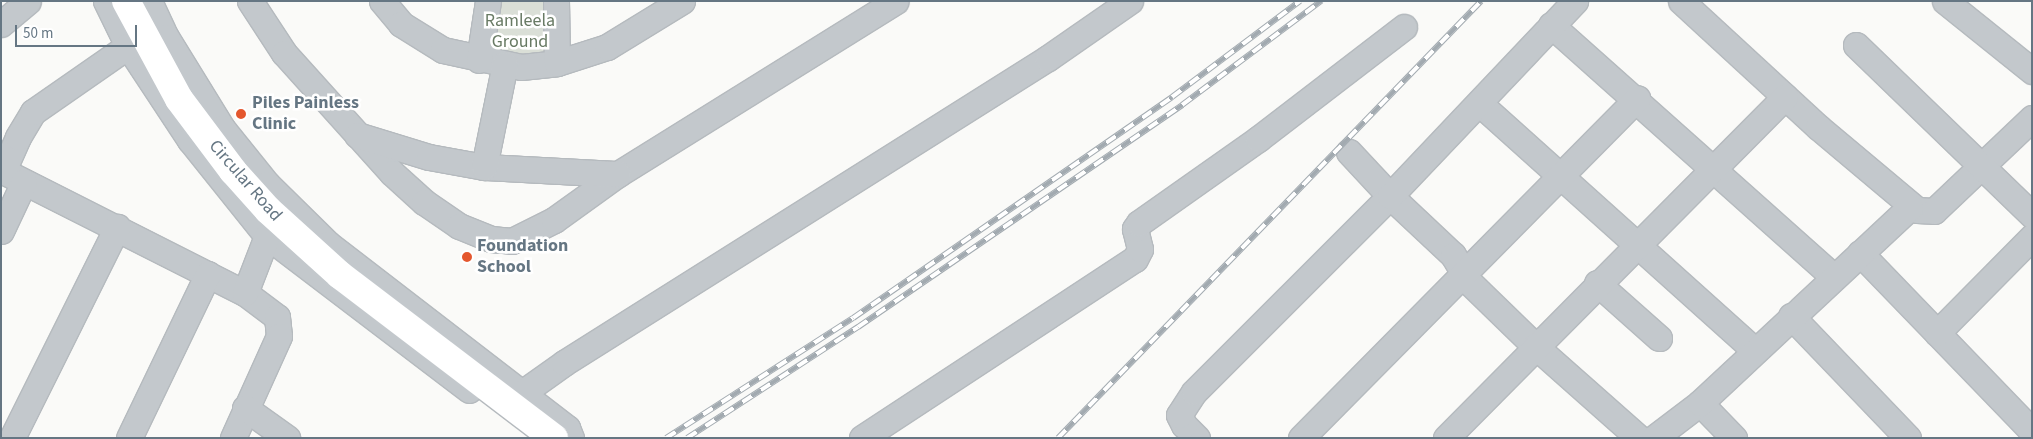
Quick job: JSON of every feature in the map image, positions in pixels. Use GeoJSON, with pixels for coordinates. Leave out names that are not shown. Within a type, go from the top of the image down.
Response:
{"type":"FeatureCollection","features":[{"type":"Feature","properties":{"kind":"main road","name":"Circular Road"},"geometry":{"type":"LineString","coordinates":[[126,1],[179,99],[232,171],[299,241],[554,438]]}},
{"type":"Feature","properties":{"kind":"street"},"geometry":{"type":"LineString","coordinates":[[106,1],[128,46],[190,140],[267,236],[533,438]]}},
{"type":"Feature","properties":{"kind":"street"},"geometry":{"type":"LineString","coordinates":[[149,1],[166,37],[222,128],[267,184],[328,244],[566,428],[570,438]]}},
{"type":"Feature","properties":{"kind":"street"},"geometry":{"type":"LineString","coordinates":[[250,1],[284,53],[354,134],[392,173],[443,216],[481,235],[512,241],[536,231],[618,174],[896,1]]}},
{"type":"Feature","properties":{"kind":"street"},"geometry":{"type":"LineString","coordinates":[[382,1],[401,24],[419,37],[444,50],[479,60],[521,67],[557,63],[607,47],[682,1]]}},
{"type":"Feature","properties":{"kind":"street"},"geometry":{"type":"LineString","coordinates":[[479,60],[488,1]]}},
{"type":"Feature","properties":{"kind":"street"},"geometry":{"type":"LineString","coordinates":[[556,1],[557,63]]}},
{"type":"Feature","properties":{"kind":"street"},"geometry":{"type":"LineString","coordinates":[[522,393],[564,363],[1048,58],[1130,1]]}},
{"type":"Feature","properties":{"kind":"street"},"geometry":{"type":"LineString","coordinates":[[1197,438],[1181,422],[1179,415],[1184,404],[1390,196],[1575,1]]}},
{"type":"Feature","properties":{"kind":"street"},"geometry":{"type":"LineString","coordinates":[[1680,1],[1910,207],[1934,211],[2032,118]]}},
{"type":"Feature","properties":{"kind":"street"},"geometry":{"type":"LineString","coordinates":[[1945,1],[2032,71]]}},
{"type":"Feature","properties":{"kind":"street"},"geometry":{"type":"LineString","coordinates":[[1,24],[25,3]]}},
{"type":"Feature","properties":{"kind":"street"},"geometry":{"type":"LineString","coordinates":[[1551,25],[1636,98],[1834,277]]}},
{"type":"Feature","properties":{"kind":"street"},"geometry":{"type":"LineString","coordinates":[[876,434],[1135,259],[1140,249],[1135,229],[1139,223],[1258,139],[1404,27]]}},
{"type":"Feature","properties":{"kind":"street"},"geometry":{"type":"LineString","coordinates":[[1856,45],[2032,215]]}},
{"type":"Feature","properties":{"kind":"street"},"geometry":{"type":"LineString","coordinates":[[1,232],[18,137],[34,112],[128,46]]}},
{"type":"Feature","properties":{"kind":"street"},"geometry":{"type":"LineString","coordinates":[[484,167],[505,64]]}},
{"type":"Feature","properties":{"kind":"street"},"geometry":{"type":"LineString","coordinates":[[1446,438],[1597,283],[1715,170],[1785,97]]}},
{"type":"Feature","properties":{"kind":"street"},"geometry":{"type":"LineString","coordinates":[[1301,438],[1465,274],[1636,98]]}},
{"type":"Feature","properties":{"kind":"street"},"geometry":{"type":"LineString","coordinates":[[1479,103],[1634,246],[1755,351]]}},
{"type":"Feature","properties":{"kind":"street"},"geometry":{"type":"LineString","coordinates":[[354,134],[429,157],[484,167],[618,174]]}},
{"type":"Feature","properties":{"kind":"street"},"geometry":{"type":"LineString","coordinates":[[1349,152],[1390,196],[1453,255],[1465,274],[1535,346],[1640,438]]}},
{"type":"Feature","properties":{"kind":"street"},"geometry":{"type":"LineString","coordinates":[[10,175],[117,227],[245,293],[277,317],[280,328],[233,438]]}},
{"type":"Feature","properties":{"kind":"street"},"geometry":{"type":"LineString","coordinates":[[1654,438],[1700,402],[1910,207]]}},
{"type":"Feature","properties":{"kind":"street"},"geometry":{"type":"LineString","coordinates":[[12,438],[117,227]]}},
{"type":"Feature","properties":{"kind":"street"},"geometry":{"type":"LineString","coordinates":[[245,293],[267,236]]}},
{"type":"Feature","properties":{"kind":"street"},"geometry":{"type":"LineString","coordinates":[[1937,333],[2032,237]]}},
{"type":"Feature","properties":{"kind":"street"},"geometry":{"type":"LineString","coordinates":[[1860,253],[2032,431]]}},
{"type":"Feature","properties":{"kind":"street"},"geometry":{"type":"LineString","coordinates":[[128,438],[208,274]]}},
{"type":"Feature","properties":{"kind":"street"},"geometry":{"type":"LineString","coordinates":[[1597,283],[1660,338]]}},
{"type":"Feature","properties":{"kind":"street"},"geometry":{"type":"LineString","coordinates":[[1791,316],[1908,438]]}},
{"type":"Feature","properties":{"kind":"street"},"geometry":{"type":"LineString","coordinates":[[1700,402],[1734,438]]}},
{"type":"Feature","properties":{"kind":"street"},"geometry":{"type":"LineString","coordinates":[[245,408],[287,438]]}},
{"type":"Feature","properties":{"kind":"green space","name":"Ramleela Ground"},"geometry":{"type":"Polygon","coordinates":[[[492,1],[553,1],[554,61],[485,57],[492,1]]]}},
{"type":"Feature","properties":{"kind":"railway"},"geometry":{"type":"LineString","coordinates":[[666,438],[853,318],[1172,97],[1300,1]]}},
{"type":"Feature","properties":{"kind":"railway"},"geometry":{"type":"LineString","coordinates":[[687,438],[858,327],[1182,105],[1321,1]]}},
{"type":"Feature","properties":{"kind":"railway"},"geometry":{"type":"LineString","coordinates":[[1058,438],[1481,1]]}},
{"type":"Feature","properties":{"kind":"place","name":"Piles Painless Clinic"},"geometry":{"type":"Point","coordinates":[241,114]}},
{"type":"Feature","properties":{"kind":"place","name":"Foundation School"},"geometry":{"type":"Point","coordinates":[467,257]}}]}
